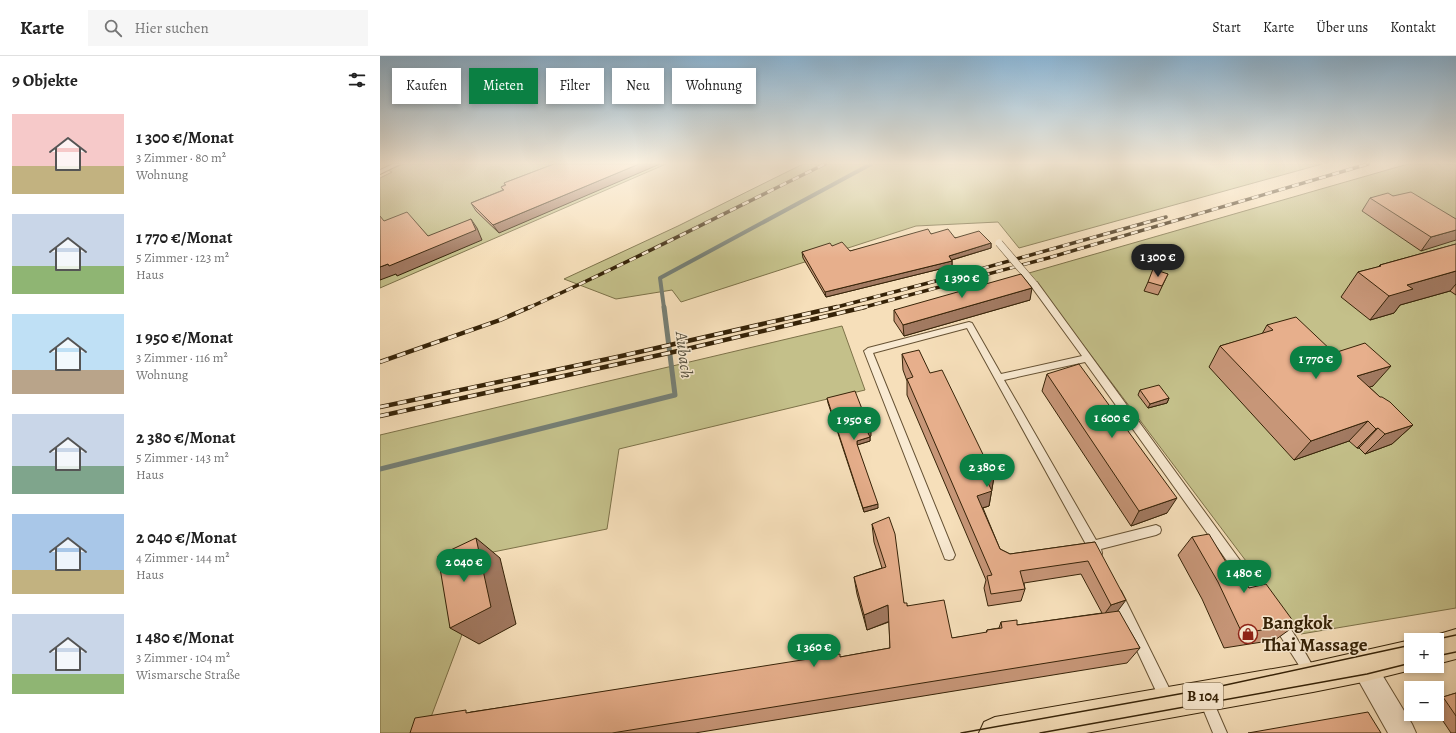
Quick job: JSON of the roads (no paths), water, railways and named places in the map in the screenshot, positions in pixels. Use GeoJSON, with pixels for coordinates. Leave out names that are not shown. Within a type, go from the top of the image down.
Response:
{"type":"FeatureCollection","features":[{"type":"Feature","properties":{"kind":"main road"},"geometry":{"type":"LineString","coordinates":[[1444,647],[1456,644]]}},
{"type":"Feature","properties":{"kind":"main road","name":"B 104"},"geometry":{"type":"LineString","coordinates":[[995,733],[1313,677],[1404,657]]}},
{"type":"Feature","properties":{"kind":"street"},"geometry":{"type":"LineString","coordinates":[[1363,667],[1403,733]]}},
{"type":"Feature","properties":{"kind":"lane"},"geometry":{"type":"LineString","coordinates":[[999,243],[1034,284],[1265,603]]}},
{"type":"Feature","properties":{"kind":"lane"},"geometry":{"type":"LineString","coordinates":[[949,555],[868,351],[968,325],[1094,546],[1101,561]]}},
{"type":"Feature","properties":{"kind":"lane"},"geometry":{"type":"LineString","coordinates":[[999,378],[1088,358]]}},
{"type":"Feature","properties":{"kind":"lane"},"geometry":{"type":"LineString","coordinates":[[1094,546],[1156,530]]}},
{"type":"Feature","properties":{"kind":"lane"},"geometry":{"type":"LineString","coordinates":[[1115,589],[1168,702]]}},
{"type":"Feature","properties":{"kind":"lane"},"geometry":{"type":"LineString","coordinates":[[1274,616],[1313,677]]}},
{"type":"Feature","properties":{"kind":"lane"},"geometry":{"type":"LineString","coordinates":[[1204,696],[1220,733]]}},
{"type":"Feature","properties":{"kind":"waterway","name":"Aubach"},"geometry":{"type":"LineString","coordinates":[[664,308],[660,278],[813,196]]}},
{"type":"Feature","properties":{"kind":"waterway","name":"Aubach"},"geometry":{"type":"LineString","coordinates":[[380,469],[675,395],[664,307]]}},
{"type":"Feature","properties":{"kind":"tram line"},"geometry":{"type":"LineString","coordinates":[[1444,638],[1456,635]]}},
{"type":"Feature","properties":{"kind":"tram line"},"geometry":{"type":"LineString","coordinates":[[961,733],[1207,689],[1404,647]]}},
{"type":"Feature","properties":{"kind":"tram line"},"geometry":{"type":"LineString","coordinates":[[1444,655],[1456,652]]}},
{"type":"Feature","properties":{"kind":"tram line"},"geometry":{"type":"LineString","coordinates":[[1040,733],[1367,674],[1404,665]]}},
{"type":"Feature","properties":{"kind":"railway"},"geometry":{"type":"LineString","coordinates":[[528,308],[566,291],[761,196]]}},
{"type":"Feature","properties":{"kind":"railway"},"geometry":{"type":"LineString","coordinates":[[863,308],[1048,258],[1260,196]]}},
{"type":"Feature","properties":{"kind":"railway"},"geometry":{"type":"LineString","coordinates":[[836,307],[970,272],[1166,217]]}},
{"type":"Feature","properties":{"kind":"railway"},"geometry":{"type":"LineString","coordinates":[[380,362],[500,320],[530,307]]}},
{"type":"Feature","properties":{"kind":"railway"},"geometry":{"type":"LineString","coordinates":[[380,407],[617,357],[836,307]]}},
{"type":"Feature","properties":{"kind":"railway"},"geometry":{"type":"LineString","coordinates":[[380,416],[678,351],[863,308]]}},
{"type":"Feature","properties":{"kind":"place","name":"Bangkok Thai Massage"},"geometry":{"type":"Point","coordinates":[1248,634]}}]}
